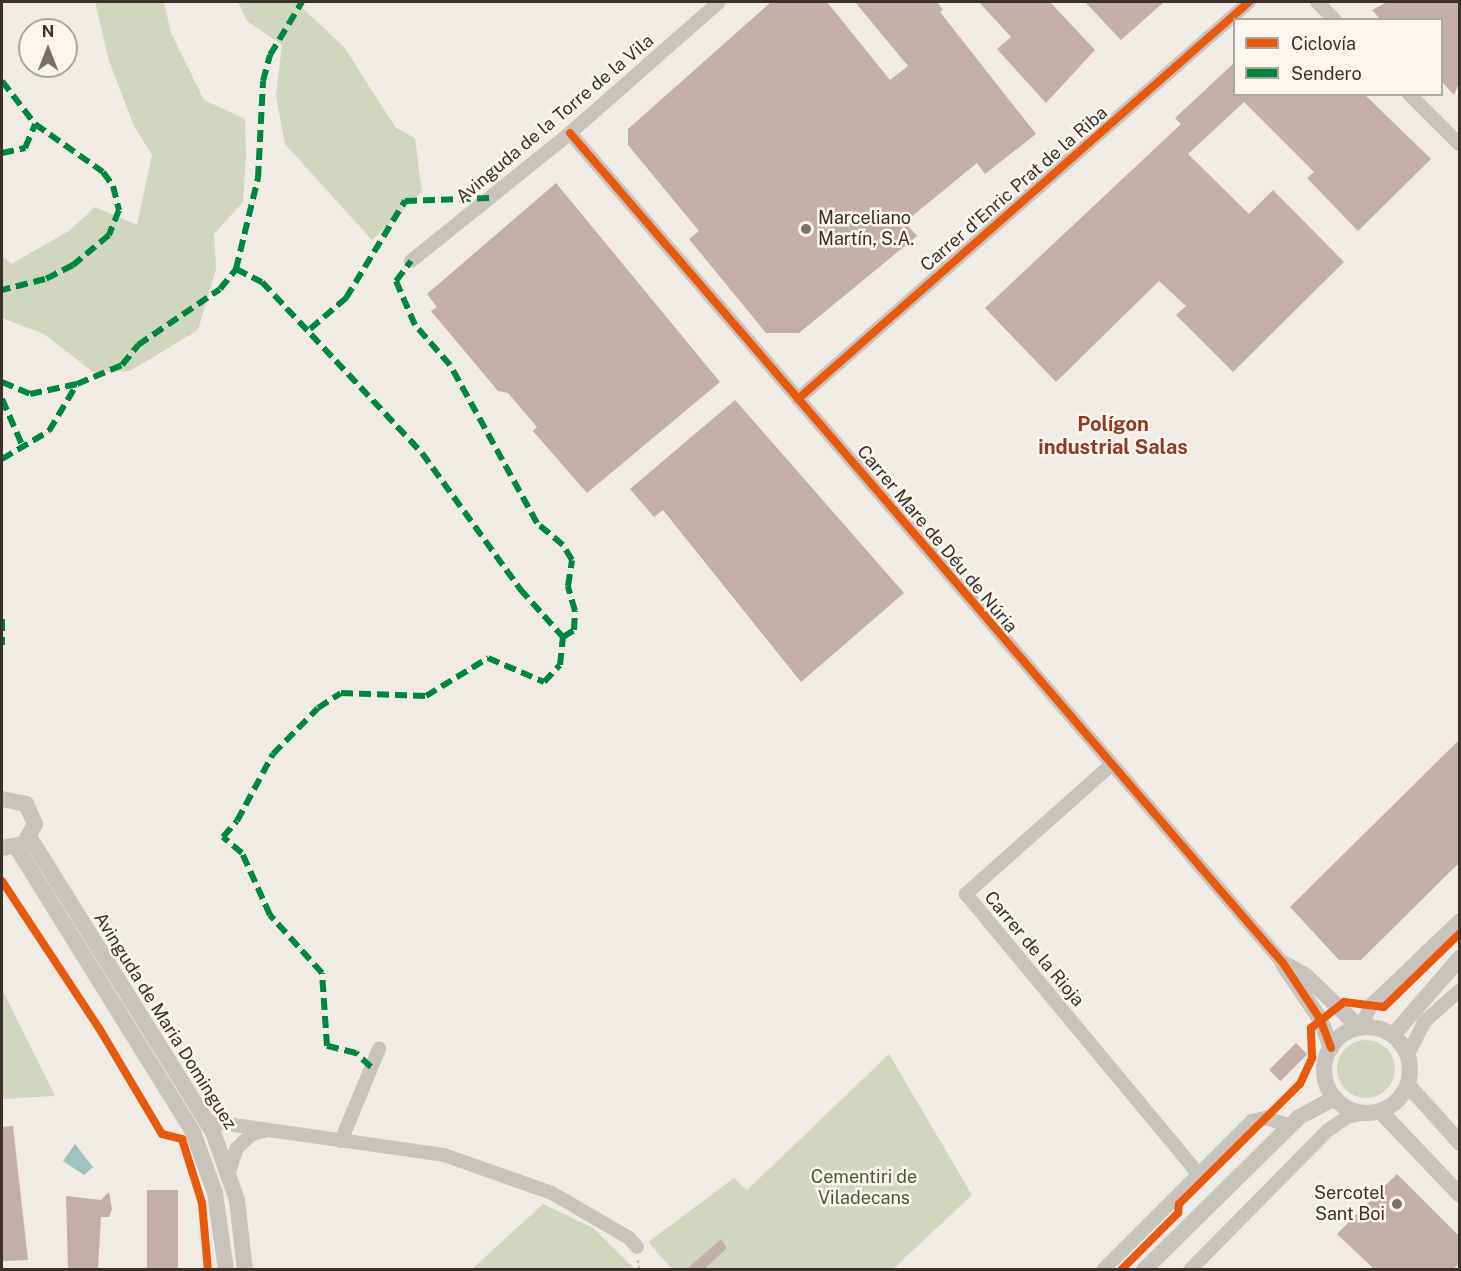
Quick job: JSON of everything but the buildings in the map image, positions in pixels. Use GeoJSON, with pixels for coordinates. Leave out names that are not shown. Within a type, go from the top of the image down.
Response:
{"type":"FeatureCollection","features":[{"type":"Feature","properties":{"kind":"street","name":"Avinguda de la Torre de la Vila"},"geometry":{"type":"LineString","coordinates":[[411,261],[570,133],[719,2]]}},
{"type":"Feature","properties":{"kind":"street","name":"Carrer d'Enric Prat de la Riba"},"geometry":{"type":"LineString","coordinates":[[798,399],[1249,2]]}},
{"type":"Feature","properties":{"kind":"street"},"geometry":{"type":"LineString","coordinates":[[1317,2],[1333,18]]}},
{"type":"Feature","properties":{"kind":"street"},"geometry":{"type":"LineString","coordinates":[[1411,96],[1460,145]]}},
{"type":"Feature","properties":{"kind":"street","name":"Carrer Mare de Déu de Núria"},"geometry":{"type":"LineString","coordinates":[[570,133],[1110,766],[1283,963]]}},
{"type":"Feature","properties":{"kind":"street","name":"Carrer de la Rioja"},"geometry":{"type":"LineString","coordinates":[[1110,766],[966,894],[1199,1175]]}},
{"type":"Feature","properties":{"kind":"street"},"geometry":{"type":"LineString","coordinates":[[2,799],[19,800],[30,809],[35,824],[16,845]]}},
{"type":"Feature","properties":{"kind":"street","name":"Avinguda de Maria Dominguez"},"geometry":{"type":"LineString","coordinates":[[16,845],[206,1121],[229,1172],[241,1222],[245,1269]]}},
{"type":"Feature","properties":{"kind":"street","name":"Avinguda de Maria Dominguez"},"geometry":{"type":"LineString","coordinates":[[16,845],[193,1132],[215,1193],[226,1269]]}},
{"type":"Feature","properties":{"kind":"street"},"geometry":{"type":"LineString","coordinates":[[1360,1028],[1371,1005],[1460,920]]}},
{"type":"Feature","properties":{"kind":"street"},"geometry":{"type":"LineString","coordinates":[[1393,1035],[1460,958]]}},
{"type":"Feature","properties":{"kind":"street"},"geometry":{"type":"LineString","coordinates":[[1283,963],[1306,976],[1360,1028]]}},
{"type":"Feature","properties":{"kind":"street"},"geometry":{"type":"LineString","coordinates":[[1283,963],[1320,1019],[1331,1048]]}},
{"type":"Feature","properties":{"kind":"street"},"geometry":{"type":"LineString","coordinates":[[1190,1269],[1327,1131],[1347,1117],[1372,1112],[1397,1101],[1408,1085],[1407,1056],[1424,1022],[1460,990]]}},
{"type":"Feature","properties":{"kind":"street"},"geometry":{"type":"LineString","coordinates":[[1407,1056],[1393,1035],[1360,1028],[1346,1033],[1331,1048],[1324,1072],[1335,1098],[1372,1112],[1460,1196]]}},
{"type":"Feature","properties":{"kind":"street"},"geometry":{"type":"LineString","coordinates":[[341,1142],[379,1049]]}},
{"type":"Feature","properties":{"kind":"street"},"geometry":{"type":"LineString","coordinates":[[1408,1085],[1460,1143]]}},
{"type":"Feature","properties":{"kind":"street"},"geometry":{"type":"LineString","coordinates":[[1144,1269],[1291,1126],[1335,1098]]}},
{"type":"Feature","properties":{"kind":"street"},"geometry":{"type":"LineString","coordinates":[[1104,1269],[1252,1120],[1265,1118],[1291,1126]]}},
{"type":"Feature","properties":{"kind":"street"},"geometry":{"type":"LineString","coordinates":[[206,1121],[341,1142],[408,1147],[472,1163],[580,1208],[636,1247]]}},
{"type":"Feature","properties":{"kind":"street"},"geometry":{"type":"LineString","coordinates":[[229,1172],[237,1148],[252,1134],[267,1130]]}},
{"type":"Feature","properties":{"kind":"green space"},"geometry":{"type":"Polygon","coordinates":[[[95,2],[164,2],[171,33],[204,100],[245,119],[246,155],[243,202],[214,234],[216,269],[198,330],[130,371],[93,372],[44,334],[2,318],[2,255],[11,264],[69,231],[95,207],[137,225],[152,155],[134,126],[109,61],[95,2]]]}},
{"type":"Feature","properties":{"kind":"green space"},"geometry":{"type":"Polygon","coordinates":[[[238,2],[296,2],[344,47],[396,128],[415,138],[422,192],[372,240],[285,144],[276,96],[282,45],[247,21],[238,2]]]}},
{"type":"Feature","properties":{"kind":"green space"},"geometry":{"type":"Polygon","coordinates":[[[2,989],[55,1096],[2,1099],[2,989]]]}},
{"type":"Feature","properties":{"kind":"green space"},"geometry":{"type":"Polygon","coordinates":[[[1360,1040],[1372,1040],[1387,1048],[1395,1063],[1395,1075],[1387,1090],[1372,1098],[1360,1098],[1345,1090],[1337,1075],[1337,1063],[1345,1048],[1360,1040]]]}},
{"type":"Feature","properties":{"kind":"green space","name":"Cementiri de Viladecans"},"geometry":{"type":"Polygon","coordinates":[[[889,1054],[972,1195],[893,1269],[672,1269],[648,1242],[734,1178],[747,1190],[889,1054]]]}},
{"type":"Feature","properties":{"kind":"green space"},"geometry":{"type":"Polygon","coordinates":[[[543,1204],[593,1228],[635,1269],[472,1269],[543,1204]]]}},
{"type":"Feature","properties":{"kind":"water"},"geometry":{"type":"Polygon","coordinates":[[[75,1144],[93,1167],[84,1175],[63,1161],[75,1144]]]}},
{"type":"Feature","properties":{"kind":"marked path"},"geometry":{"type":"LineString","coordinates":[[2,459],[49,431],[77,384],[122,365],[138,345],[220,289],[236,269],[258,178],[263,81],[270,55],[302,2]]}},
{"type":"Feature","properties":{"kind":"marked path"},"geometry":{"type":"LineString","coordinates":[[2,81],[35,124],[103,172],[113,186],[119,210],[109,235],[73,265],[45,279],[2,290]]}},
{"type":"Feature","properties":{"kind":"marked path"},"geometry":{"type":"LineString","coordinates":[[2,153],[25,148],[35,124]]}},
{"type":"Feature","properties":{"kind":"marked path"},"geometry":{"type":"LineString","coordinates":[[310,329],[346,298],[405,201],[490,198]]}},
{"type":"Feature","properties":{"kind":"marked path"},"geometry":{"type":"LineString","coordinates":[[236,269],[262,282],[422,453],[520,589],[563,637],[574,630],[575,611],[568,586],[572,560],[563,545],[537,523],[450,365],[415,325],[396,281],[411,261]]}},
{"type":"Feature","properties":{"kind":"marked path"},"geometry":{"type":"LineString","coordinates":[[2,382],[30,394],[77,384]]}},
{"type":"Feature","properties":{"kind":"marked path"},"geometry":{"type":"LineString","coordinates":[[2,399],[23,447]]}},
{"type":"Feature","properties":{"kind":"marked path"},"geometry":{"type":"LineString","coordinates":[[2,619],[2,645]]}},
{"type":"Feature","properties":{"kind":"marked path"},"geometry":{"type":"LineString","coordinates":[[371,1067],[356,1053],[327,1046],[322,973],[270,915],[242,853],[223,837],[237,821],[273,754],[318,708],[341,693],[426,696],[488,658],[544,682],[560,665],[563,637]]}},
{"type":"Feature","properties":{"kind":"cycle path"},"geometry":{"type":"LineString","coordinates":[[798,399],[1249,2]]}},
{"type":"Feature","properties":{"kind":"cycle path"},"geometry":{"type":"LineString","coordinates":[[570,133],[1283,963],[1320,1019],[1331,1048]]}},
{"type":"Feature","properties":{"kind":"cycle path"},"geometry":{"type":"LineString","coordinates":[[2,881],[99,1028],[162,1134],[182,1139],[202,1203],[208,1270]]}},
{"type":"Feature","properties":{"kind":"cycle path"},"geometry":{"type":"LineString","coordinates":[[1121,1270],[1178,1213],[1179,1204],[1300,1084],[1312,1058],[1311,1028],[1344,1002],[1384,1007],[1460,933]]}},
{"type":"Feature","properties":{"kind":"place","name":"Marceliano Martín, S.A."},"geometry":{"type":"Point","coordinates":[806,229]}},
{"type":"Feature","properties":{"kind":"place","name":"Sercotel Sant Boi"},"geometry":{"type":"Point","coordinates":[1397,1204]}},
{"type":"Feature","properties":{"kind":"district","name":"Polígon industrial Salas"},"geometry":{"type":"Point","coordinates":[1113,436]}}]}
